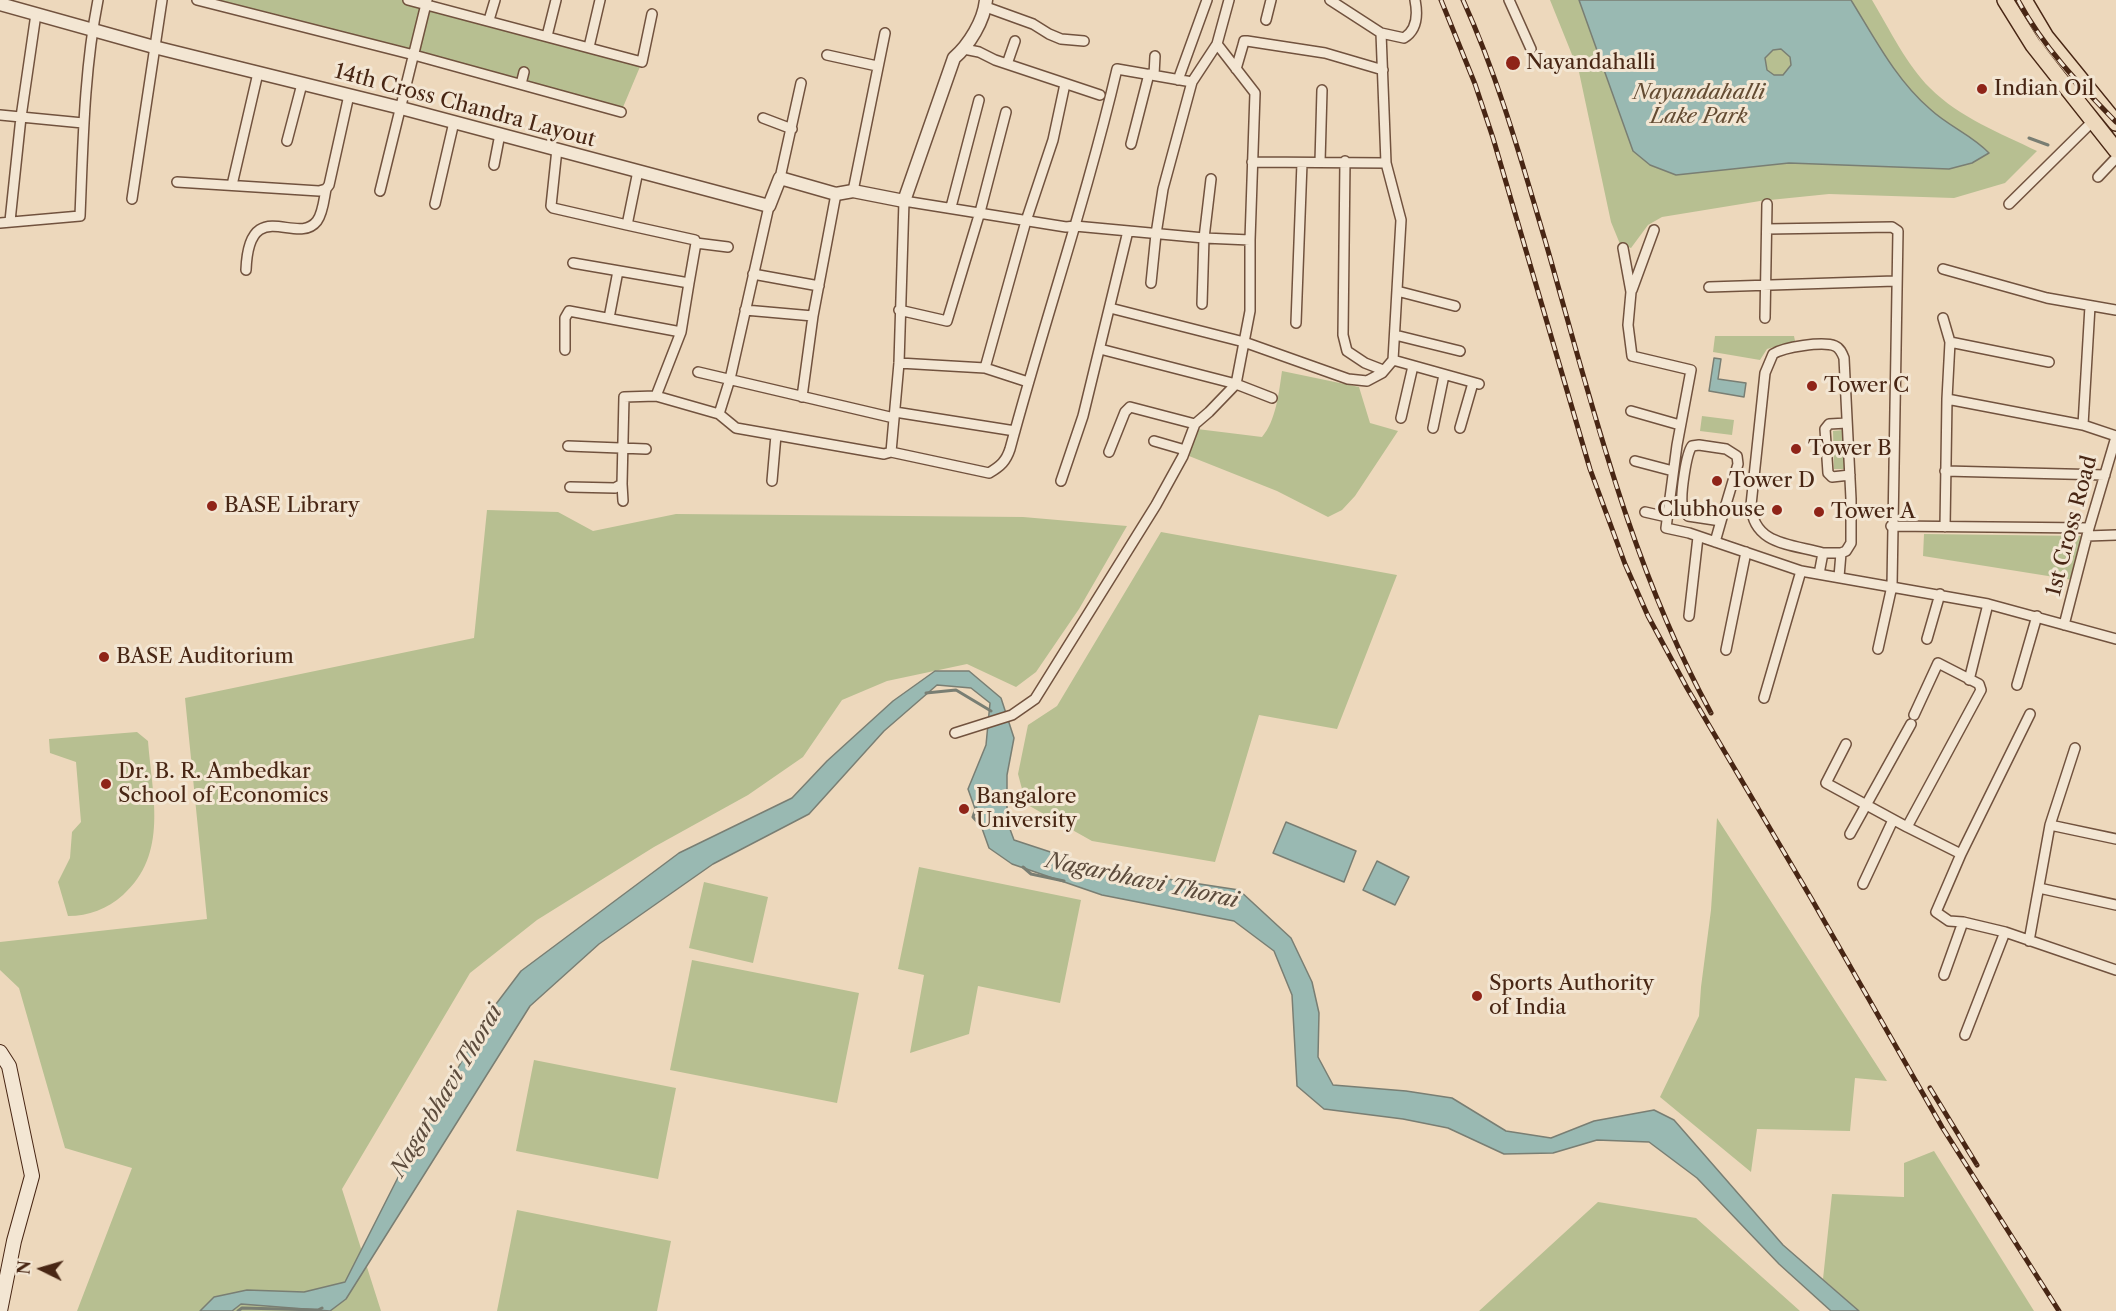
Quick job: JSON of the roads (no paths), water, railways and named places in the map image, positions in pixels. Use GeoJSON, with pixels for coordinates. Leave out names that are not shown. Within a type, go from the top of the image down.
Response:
{"type":"FeatureCollection","features":[{"type":"Feature","properties":{"kind":"highway"},"geometry":{"type":"LineString","coordinates":[[2005,0],[2033,45],[2116,150]]}},
{"type":"Feature","properties":{"kind":"highway"},"geometry":{"type":"LineString","coordinates":[[2024,0],[2046,37],[2116,123]]}},
{"type":"Feature","properties":{"kind":"highway"},"geometry":{"type":"LineString","coordinates":[[2033,45],[2046,37]]}},
{"type":"Feature","properties":{"kind":"main road"},"geometry":{"type":"LineString","coordinates":[[0,1052],[9,1066],[32,1176],[14,1241],[0,1311]]}},
{"type":"Feature","properties":{"kind":"street"},"geometry":{"type":"LineString","coordinates":[[0,223],[80,216],[83,123],[92,30],[98,0]]}},
{"type":"Feature","properties":{"kind":"street"},"geometry":{"type":"LineString","coordinates":[[132,199],[162,0]]}},
{"type":"Feature","properties":{"kind":"street"},"geometry":{"type":"LineString","coordinates":[[197,0],[414,55],[621,112]]}},
{"type":"Feature","properties":{"kind":"street"},"geometry":{"type":"LineString","coordinates":[[408,0],[427,2],[642,62],[652,14]]}},
{"type":"Feature","properties":{"kind":"street"},"geometry":{"type":"LineString","coordinates":[[489,20],[495,0]]}},
{"type":"Feature","properties":{"kind":"street"},"geometry":{"type":"LineString","coordinates":[[547,36],[556,0]]}},
{"type":"Feature","properties":{"kind":"street"},"geometry":{"type":"LineString","coordinates":[[589,47],[600,0]]}},
{"type":"Feature","properties":{"kind":"street"},"geometry":{"type":"LineString","coordinates":[[1178,80],[1207,0]]}},
{"type":"Feature","properties":{"kind":"street"},"geometry":{"type":"LineString","coordinates":[[1152,283],[1163,189],[1192,82],[1217,44],[1229,0]]}},
{"type":"Feature","properties":{"kind":"street"},"geometry":{"type":"LineString","coordinates":[[1266,20],[1271,0]]}},
{"type":"Feature","properties":{"kind":"street"},"geometry":{"type":"LineString","coordinates":[[1330,0],[1381,33],[1404,38],[1412,33],[1415,25],[1415,0]]}},
{"type":"Feature","properties":{"kind":"street"},"geometry":{"type":"LineString","coordinates":[[1509,0],[1531,49]]}},
{"type":"Feature","properties":{"kind":"street"},"geometry":{"type":"LineString","coordinates":[[380,191],[427,2]]}},
{"type":"Feature","properties":{"kind":"street"},"geometry":{"type":"LineString","coordinates":[[891,452],[899,363],[904,201],[954,58],[964,49],[979,24],[986,3],[1061,39],[1084,41]]}},
{"type":"Feature","properties":{"kind":"street","name":"14th Cross Chandra Layout"},"geometry":{"type":"LineString","coordinates":[[0,4],[154,47],[401,108],[769,206]]}},
{"type":"Feature","properties":{"kind":"street"},"geometry":{"type":"LineString","coordinates":[[10,221],[21,117],[36,14]]}},
{"type":"Feature","properties":{"kind":"street"},"geometry":{"type":"LineString","coordinates":[[853,191],[885,33]]}},
{"type":"Feature","properties":{"kind":"street"},"geometry":{"type":"LineString","coordinates":[[1110,308],[1244,342],[1348,379],[1367,381],[1382,374],[1383,370],[1394,360],[1401,220],[1386,163],[1381,33]]}},
{"type":"Feature","properties":{"kind":"street"},"geometry":{"type":"LineString","coordinates":[[1007,64],[1015,41]]}},
{"type":"Feature","properties":{"kind":"street"},"geometry":{"type":"LineString","coordinates":[[1236,69],[1244,41],[1248,41],[1325,53],[1383,70]]}},
{"type":"Feature","properties":{"kind":"street"},"geometry":{"type":"LineString","coordinates":[[955,733],[1012,716],[1035,699],[1156,505],[1185,450],[1195,424],[1236,384],[1250,311],[1255,93],[1217,44]]}},
{"type":"Feature","properties":{"kind":"street"},"geometry":{"type":"LineString","coordinates":[[964,49],[979,52],[1007,64],[1100,95]]}},
{"type":"Feature","properties":{"kind":"street"},"geometry":{"type":"LineString","coordinates":[[827,55],[877,66]]}},
{"type":"Feature","properties":{"kind":"street"},"geometry":{"type":"LineString","coordinates":[[1131,144],[1155,56]]}},
{"type":"Feature","properties":{"kind":"street"},"geometry":{"type":"LineString","coordinates":[[623,501],[621,448],[624,397],[656,396],[719,414],[736,428],[885,454],[891,452],[989,472],[1000,466],[1007,459],[1075,226],[1117,69],[1192,82]]}},
{"type":"Feature","properties":{"kind":"street"},"geometry":{"type":"LineString","coordinates":[[521,84],[524,72]]}},
{"type":"Feature","properties":{"kind":"street"},"geometry":{"type":"LineString","coordinates":[[232,185],[258,73]]}},
{"type":"Feature","properties":{"kind":"street"},"geometry":{"type":"LineString","coordinates":[[287,141],[302,84]]}},
{"type":"Feature","properties":{"kind":"street"},"geometry":{"type":"LineString","coordinates":[[719,414],[769,206],[780,178],[801,84]]}},
{"type":"Feature","properties":{"kind":"street"},"geometry":{"type":"LineString","coordinates":[[985,368],[1026,221],[1053,140],[1065,84]]}},
{"type":"Feature","properties":{"kind":"street"},"geometry":{"type":"LineString","coordinates":[[1320,162],[1322,90]]}},
{"type":"Feature","properties":{"kind":"street"},"geometry":{"type":"LineString","coordinates":[[246,270],[247,252],[251,240],[257,234],[274,225],[304,229],[314,225],[321,214],[349,95]]}},
{"type":"Feature","properties":{"kind":"street"},"geometry":{"type":"LineString","coordinates":[[951,207],[979,100]]}},
{"type":"Feature","properties":{"kind":"street"},"geometry":{"type":"LineString","coordinates":[[899,310],[947,321],[980,212],[1006,112]]}},
{"type":"Feature","properties":{"kind":"street"},"geometry":{"type":"LineString","coordinates":[[0,115],[83,123]]}},
{"type":"Feature","properties":{"kind":"street"},"geometry":{"type":"LineString","coordinates":[[763,118],[792,129]]}},
{"type":"Feature","properties":{"kind":"street"},"geometry":{"type":"LineString","coordinates":[[2008,204],[2093,121]]}},
{"type":"Feature","properties":{"kind":"street"},"geometry":{"type":"LineString","coordinates":[[435,204],[454,122]]}},
{"type":"Feature","properties":{"kind":"street"},"geometry":{"type":"LineString","coordinates":[[494,165],[500,134]]}},
{"type":"Feature","properties":{"kind":"street"},"geometry":{"type":"LineString","coordinates":[[557,149],[551,206],[553,208],[695,240],[696,243],[728,247]]}},
{"type":"Feature","properties":{"kind":"street"},"geometry":{"type":"LineString","coordinates":[[2098,177],[2116,158]]}},
{"type":"Feature","properties":{"kind":"street"},"geometry":{"type":"LineString","coordinates":[[1252,162],[1386,163]]}},
{"type":"Feature","properties":{"kind":"street"},"geometry":{"type":"LineString","coordinates":[[1345,162],[1342,335],[1347,351],[1365,363],[1383,370]]}},
{"type":"Feature","properties":{"kind":"street"},"geometry":{"type":"LineString","coordinates":[[1296,323],[1302,163]]}},
{"type":"Feature","properties":{"kind":"street"},"geometry":{"type":"LineString","coordinates":[[627,225],[638,171]]}},
{"type":"Feature","properties":{"kind":"street"},"geometry":{"type":"LineString","coordinates":[[780,178],[836,194],[853,191],[1066,227],[1250,240]]}},
{"type":"Feature","properties":{"kind":"street"},"geometry":{"type":"LineString","coordinates":[[1202,304],[1204,238],[1211,179]]}},
{"type":"Feature","properties":{"kind":"street"},"geometry":{"type":"LineString","coordinates":[[177,182],[326,189]]}},
{"type":"Feature","properties":{"kind":"street"},"geometry":{"type":"LineString","coordinates":[[802,397],[813,316],[836,194]]}},
{"type":"Feature","properties":{"kind":"street"},"geometry":{"type":"LineString","coordinates":[[1765,318],[1767,204]]}},
{"type":"Feature","properties":{"kind":"street"},"geometry":{"type":"LineString","coordinates":[[1767,229],[1892,227],[1898,231],[1895,281],[1892,586],[1878,649]]}},
{"type":"Feature","properties":{"kind":"street"},"geometry":{"type":"LineString","coordinates":[[1654,230],[1631,292],[1628,325],[1632,356],[1691,370],[1680,425],[1666,528],[1801,571],[1988,604],[2116,639]]}},
{"type":"Feature","properties":{"kind":"street"},"geometry":{"type":"LineString","coordinates":[[1062,481],[1083,416],[1128,231]]}},
{"type":"Feature","properties":{"kind":"street"},"geometry":{"type":"LineString","coordinates":[[656,396],[681,332],[696,243]]}},
{"type":"Feature","properties":{"kind":"street"},"geometry":{"type":"LineString","coordinates":[[1623,248],[1631,292]]}},
{"type":"Feature","properties":{"kind":"street"},"geometry":{"type":"LineString","coordinates":[[573,263],[688,283]]}},
{"type":"Feature","properties":{"kind":"street"},"geometry":{"type":"LineString","coordinates":[[1942,269],[2047,298],[2116,310]]}},
{"type":"Feature","properties":{"kind":"street"},"geometry":{"type":"LineString","coordinates":[[609,318],[618,271]]}},
{"type":"Feature","properties":{"kind":"street"},"geometry":{"type":"LineString","coordinates":[[753,274],[819,286]]}},
{"type":"Feature","properties":{"kind":"street"},"geometry":{"type":"LineString","coordinates":[[1709,287],[1895,281]]}},
{"type":"Feature","properties":{"kind":"street"},"geometry":{"type":"LineString","coordinates":[[1397,291],[1455,306]]}},
{"type":"Feature","properties":{"kind":"street","name":"1st Cross Road"},"geometry":{"type":"LineString","coordinates":[[2064,625],[2116,436],[2083,425],[2090,306]]}},
{"type":"Feature","properties":{"kind":"street"},"geometry":{"type":"LineString","coordinates":[[745,310],[813,316]]}},
{"type":"Feature","properties":{"kind":"street"},"geometry":{"type":"LineString","coordinates":[[565,350],[565,318],[569,311],[681,332]]}},
{"type":"Feature","properties":{"kind":"street"},"geometry":{"type":"LineString","coordinates":[[1943,318],[1950,342],[1945,526]]}},
{"type":"Feature","properties":{"kind":"street"},"geometry":{"type":"LineString","coordinates":[[1395,335],[1460,351]]}},
{"type":"Feature","properties":{"kind":"street"},"geometry":{"type":"LineString","coordinates":[[1950,342],[2049,362]]}},
{"type":"Feature","properties":{"kind":"street"},"geometry":{"type":"LineString","coordinates":[[1833,345],[1837,347],[1844,358],[1847,423],[1850,549],[1840,553],[1823,553],[1764,535],[1752,518],[1751,505],[1765,372],[1773,354],[1796,346],[1833,345]]}},
{"type":"Feature","properties":{"kind":"street"},"geometry":{"type":"LineString","coordinates":[[1100,349],[1236,384],[1272,398]]}},
{"type":"Feature","properties":{"kind":"street"},"geometry":{"type":"LineString","coordinates":[[1394,360],[1476,383],[1460,428]]}},
{"type":"Feature","properties":{"kind":"street"},"geometry":{"type":"LineString","coordinates":[[899,363],[985,368],[1028,382]]}},
{"type":"Feature","properties":{"kind":"street"},"geometry":{"type":"LineString","coordinates":[[1401,418],[1413,366]]}},
{"type":"Feature","properties":{"kind":"street"},"geometry":{"type":"LineString","coordinates":[[699,372],[802,397],[895,415],[1015,431]]}},
{"type":"Feature","properties":{"kind":"street"},"geometry":{"type":"LineString","coordinates":[[1433,428],[1444,375]]}},
{"type":"Feature","properties":{"kind":"street"},"geometry":{"type":"LineString","coordinates":[[1947,399],[2083,425]]}},
{"type":"Feature","properties":{"kind":"street"},"geometry":{"type":"LineString","coordinates":[[1109,452],[1125,412],[1130,407],[1195,424]]}},
{"type":"Feature","properties":{"kind":"street"},"geometry":{"type":"LineString","coordinates":[[1631,411],[1680,425]]}},
{"type":"Feature","properties":{"kind":"street"},"geometry":{"type":"LineString","coordinates":[[1847,423],[1829,424],[1825,429],[1828,474],[1832,477],[1850,475]]}},
{"type":"Feature","properties":{"kind":"street"},"geometry":{"type":"LineString","coordinates":[[772,481],[776,435]]}},
{"type":"Feature","properties":{"kind":"street"},"geometry":{"type":"LineString","coordinates":[[1154,441],[1185,450]]}},
{"type":"Feature","properties":{"kind":"street"},"geometry":{"type":"LineString","coordinates":[[1715,542],[1738,464],[1737,456],[1726,449],[1692,446],[1688,453],[1682,499],[1684,512],[1688,516],[1721,521]]}},
{"type":"Feature","properties":{"kind":"street"},"geometry":{"type":"LineString","coordinates":[[568,447],[645,449]]}},
{"type":"Feature","properties":{"kind":"street"},"geometry":{"type":"LineString","coordinates":[[1635,461],[1673,471]]}},
{"type":"Feature","properties":{"kind":"street"},"geometry":{"type":"LineString","coordinates":[[1945,471],[2104,475]]}},
{"type":"Feature","properties":{"kind":"street"},"geometry":{"type":"LineString","coordinates":[[570,487],[615,488],[622,484]]}},
{"type":"Feature","properties":{"kind":"street"},"geometry":{"type":"LineString","coordinates":[[1645,512],[1667,517]]}},
{"type":"Feature","properties":{"kind":"street"},"geometry":{"type":"LineString","coordinates":[[1891,526],[1945,526],[2116,535]]}},
{"type":"Feature","properties":{"kind":"street"},"geometry":{"type":"LineString","coordinates":[[1689,616],[1698,537]]}},
{"type":"Feature","properties":{"kind":"street"},"geometry":{"type":"LineString","coordinates":[[1769,560],[1775,540]]}},
{"type":"Feature","properties":{"kind":"street"},"geometry":{"type":"LineString","coordinates":[[1726,650],[1746,552]]}},
{"type":"Feature","properties":{"kind":"street"},"geometry":{"type":"LineString","coordinates":[[1820,574],[1823,553]]}},
{"type":"Feature","properties":{"kind":"street"},"geometry":{"type":"LineString","coordinates":[[1839,577],[1840,553]]}},
{"type":"Feature","properties":{"kind":"street"},"geometry":{"type":"LineString","coordinates":[[1764,698],[1801,571]]}},
{"type":"Feature","properties":{"kind":"street"},"geometry":{"type":"LineString","coordinates":[[1927,639],[1940,594]]}},
{"type":"Feature","properties":{"kind":"street"},"geometry":{"type":"LineString","coordinates":[[1969,680],[1988,604]]}},
{"type":"Feature","properties":{"kind":"street"},"geometry":{"type":"LineString","coordinates":[[2018,686],[2037,616]]}},
{"type":"Feature","properties":{"kind":"street"},"geometry":{"type":"LineString","coordinates":[[1850,834],[1913,719],[1938,663],[1979,684],[1981,690],[1907,827]]}},
{"type":"Feature","properties":{"kind":"street"},"geometry":{"type":"LineString","coordinates":[[2030,714],[1961,854],[1936,912],[1949,921],[2005,932],[2116,970]]}},
{"type":"Feature","properties":{"kind":"street"},"geometry":{"type":"LineString","coordinates":[[1846,744],[1827,783],[1961,854]]}},
{"type":"Feature","properties":{"kind":"street"},"geometry":{"type":"LineString","coordinates":[[2030,941],[2050,825],[2075,748]]}},
{"type":"Feature","properties":{"kind":"street"},"geometry":{"type":"LineString","coordinates":[[1863,884],[1893,820]]}},
{"type":"Feature","properties":{"kind":"street"},"geometry":{"type":"LineString","coordinates":[[2050,825],[2116,839]]}},
{"type":"Feature","properties":{"kind":"street"},"geometry":{"type":"LineString","coordinates":[[2038,888],[2116,905]]}},
{"type":"Feature","properties":{"kind":"street"},"geometry":{"type":"LineString","coordinates":[[1944,975],[1963,922]]}},
{"type":"Feature","properties":{"kind":"street"},"geometry":{"type":"LineString","coordinates":[[1965,1035],[2005,932]]}},
{"type":"Feature","properties":{"kind":"water","name":"Nayandahalli Lake Park"},"geometry":{"type":"Polygon","coordinates":[[[1579,0],[1851,0],[1886,58],[1918,98],[1937,115],[1989,153],[1972,163],[1949,169],[1789,163],[1676,175],[1650,165],[1633,151],[1579,0]],[[1781,49],[1773,50],[1765,58],[1767,70],[1774,75],[1783,75],[1791,65],[1790,57],[1781,49]]]}},
{"type":"Feature","properties":{"kind":"water"},"geometry":{"type":"Polygon","coordinates":[[[1714,358],[1721,359],[1718,379],[1746,383],[1744,397],[1709,391],[1714,358]]]}},
{"type":"Feature","properties":{"kind":"water","name":"Nagarbhavi Thorai"},"geometry":{"type":"Polygon","coordinates":[[[935,671],[969,671],[1001,698],[1014,738],[1007,775],[1007,821],[1014,840],[1102,869],[1239,890],[1291,938],[1312,982],[1319,1013],[1318,1057],[1333,1085],[1406,1091],[1452,1098],[1506,1131],[1551,1138],[1594,1121],[1654,1110],[1674,1120],[1783,1245],[1859,1311],[1831,1311],[1779,1264],[1697,1178],[1649,1142],[1597,1140],[1553,1153],[1504,1154],[1448,1128],[1403,1119],[1324,1109],[1297,1086],[1292,995],[1274,951],[1234,921],[1102,895],[1012,864],[989,848],[968,789],[986,745],[990,703],[971,688],[937,685],[884,731],[809,814],[713,864],[599,944],[530,1006],[346,1299],[330,1311],[241,1304],[232,1311],[200,1311],[214,1297],[247,1290],[304,1292],[345,1282],[419,1136],[490,1012],[521,971],[679,853],[792,798],[827,761],[893,701],[935,671]]]}},
{"type":"Feature","properties":{"kind":"water"},"geometry":{"type":"Polygon","coordinates":[[[1286,822],[1356,851],[1344,882],[1273,853],[1286,822]]]}},
{"type":"Feature","properties":{"kind":"water"},"geometry":{"type":"Polygon","coordinates":[[[1377,861],[1409,877],[1395,905],[1363,890],[1377,861]]]}},
{"type":"Feature","properties":{"kind":"waterway"},"geometry":{"type":"LineString","coordinates":[[2029,138],[2048,145]]}},
{"type":"Feature","properties":{"kind":"waterway","name":"Nagarbhavi Thorai"},"geometry":{"type":"LineString","coordinates":[[926,693],[956,690],[991,711]]}},
{"type":"Feature","properties":{"kind":"waterway","name":"Nagarbhavi Thorai"},"geometry":{"type":"LineString","coordinates":[[976,808],[973,817],[982,827]]}},
{"type":"Feature","properties":{"kind":"waterway","name":"Nagarbhavi Thorai"},"geometry":{"type":"LineString","coordinates":[[1023,867],[1031,874],[1064,881]]}},
{"type":"Feature","properties":{"kind":"waterway","name":"Nagarbhavi Thorai"},"geometry":{"type":"LineString","coordinates":[[238,1311],[242,1308],[318,1310],[322,1308]]}},
{"type":"Feature","properties":{"kind":"railway"},"geometry":{"type":"LineString","coordinates":[[1441,0],[1475,84],[1493,138],[1590,469],[1625,564],[1648,616],[1687,688],[1942,1127],[2059,1311]]}},
{"type":"Feature","properties":{"kind":"railway"},"geometry":{"type":"LineString","coordinates":[[1463,0],[1476,29],[1508,118],[1596,421],[1635,540],[1682,657],[1711,713]]}},
{"type":"Feature","properties":{"kind":"railway"},"geometry":{"type":"LineString","coordinates":[[2018,0],[2050,49],[2116,122]]}},
{"type":"Feature","properties":{"kind":"railway"},"geometry":{"type":"LineString","coordinates":[[1930,1088],[1977,1165]]}},
{"type":"Feature","properties":{"kind":"place","name":"Nayandahalli"},"geometry":{"type":"Point","coordinates":[1513,63]}},
{"type":"Feature","properties":{"kind":"place","name":"Indian Oil"},"geometry":{"type":"Point","coordinates":[1982,89]}},
{"type":"Feature","properties":{"kind":"place","name":"Tower C"},"geometry":{"type":"Point","coordinates":[1812,386]}},
{"type":"Feature","properties":{"kind":"place","name":"Tower B"},"geometry":{"type":"Point","coordinates":[1796,449]}},
{"type":"Feature","properties":{"kind":"place","name":"Tower D"},"geometry":{"type":"Point","coordinates":[1717,481]}},
{"type":"Feature","properties":{"kind":"place","name":"BASE Library"},"geometry":{"type":"Point","coordinates":[212,506]}},
{"type":"Feature","properties":{"kind":"place","name":"Clubhouse"},"geometry":{"type":"Point","coordinates":[1777,510]}},
{"type":"Feature","properties":{"kind":"place","name":"Tower A"},"geometry":{"type":"Point","coordinates":[1819,512]}},
{"type":"Feature","properties":{"kind":"place","name":"BASE Auditorium"},"geometry":{"type":"Point","coordinates":[104,657]}},
{"type":"Feature","properties":{"kind":"place","name":"Dr. B. R. Ambedkar School of Economics"},"geometry":{"type":"Point","coordinates":[106,784]}},
{"type":"Feature","properties":{"kind":"place","name":"Bangalore University"},"geometry":{"type":"Point","coordinates":[964,809]}},
{"type":"Feature","properties":{"kind":"place","name":"Sports Authority of India"},"geometry":{"type":"Point","coordinates":[1477,996]}}]}
